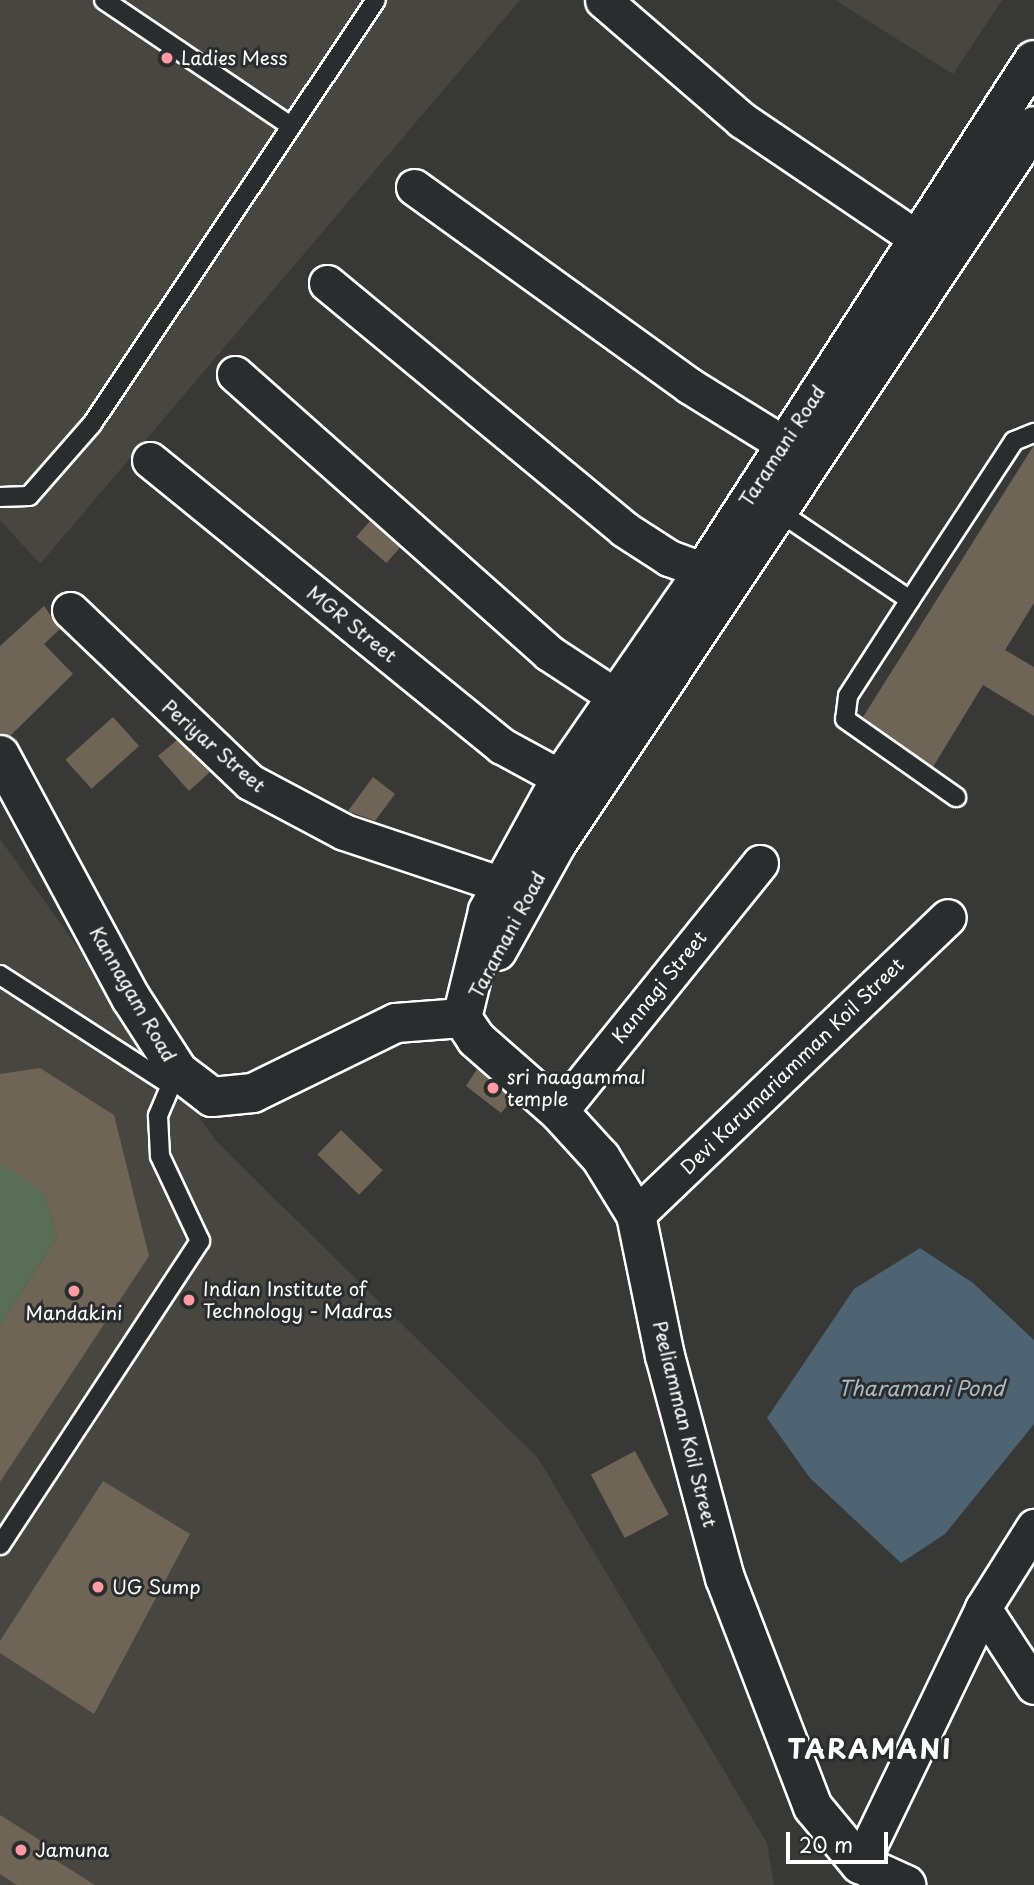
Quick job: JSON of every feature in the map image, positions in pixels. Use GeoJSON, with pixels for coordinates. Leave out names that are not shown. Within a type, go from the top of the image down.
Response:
{"type":"FeatureCollection","features":[{"type":"Feature","properties":{"kind":"street"},"geometry":{"type":"LineString","coordinates":[[603,0],[741,120],[919,240]]}},
{"type":"Feature","properties":{"kind":"street","name":"Taramani Road"},"geometry":{"type":"LineString","coordinates":[[462,1018],[488,911],[561,778],[619,699],[704,571],[782,443],[919,240],[1034,60]]}},
{"type":"Feature","properties":{"kind":"street","name":"Taramani Road"},"geometry":{"type":"LineString","coordinates":[[462,1018],[556,845],[1034,126]]}},
{"type":"Feature","properties":{"kind":"street"},"geometry":{"type":"LineString","coordinates":[[414,187],[690,386],[782,443]]}},
{"type":"Feature","properties":{"kind":"street"},"geometry":{"type":"LineString","coordinates":[[327,283],[624,529],[669,558],[704,571]]}},
{"type":"Feature","properties":{"kind":"street"},"geometry":{"type":"LineString","coordinates":[[235,374],[549,653],[619,699]]}},
{"type":"Feature","properties":{"kind":"street","name":"MGR Street"},"geometry":{"type":"LineString","coordinates":[[150,460],[502,746],[561,778]]}},
{"type":"Feature","properties":{"kind":"street","name":"Periyar Street"},"geometry":{"type":"LineString","coordinates":[[70,610],[250,782],[344,832],[502,885]]}},
{"type":"Feature","properties":{"kind":"street","name":"Kannagam Road"},"geometry":{"type":"LineString","coordinates":[[0,755],[175,1078],[212,1097],[253,1093],[396,1023],[462,1018]]}},
{"type":"Feature","properties":{"kind":"street","name":"Kannagi Street"},"geometry":{"type":"LineString","coordinates":[[559,1112],[760,863]]}},
{"type":"Feature","properties":{"kind":"street","name":"Devi Karumariamman Koil Street"},"geometry":{"type":"LineString","coordinates":[[636,1215],[948,917]]}},
{"type":"Feature","properties":{"kind":"street","name":"Peeliamman Koil Street"},"geometry":{"type":"LineString","coordinates":[[462,1018],[476,1039],[559,1112],[601,1158],[636,1215],[665,1356],[725,1578],[813,1807],[852,1875],[906,1885]]}},
{"type":"Feature","properties":{"kind":"street"},"geometry":{"type":"LineString","coordinates":[[852,1875],[983,1608],[1034,1527]]}},
{"type":"Feature","properties":{"kind":"street"},"geometry":{"type":"LineString","coordinates":[[983,1608],[1034,1686]]}},
{"type":"Feature","properties":{"kind":"lane"},"geometry":{"type":"LineString","coordinates":[[104,0],[291,127]]}},
{"type":"Feature","properties":{"kind":"lane"},"geometry":{"type":"LineString","coordinates":[[0,497],[29,496],[92,424],[376,0]]}},
{"type":"Feature","properties":{"kind":"lane"},"geometry":{"type":"LineString","coordinates":[[956,797],[845,719],[848,696],[1014,441],[1034,433]]}},
{"type":"Feature","properties":{"kind":"lane"},"geometry":{"type":"LineString","coordinates":[[778,511],[910,600]]}},
{"type":"Feature","properties":{"kind":"lane"},"geometry":{"type":"LineString","coordinates":[[0,975],[175,1078],[158,1116],[160,1156],[200,1241],[0,1545]]}},
{"type":"Feature","properties":{"kind":"shaded area"},"geometry":{"type":"Polygon","coordinates":[[[0,0],[520,0],[40,564],[0,520],[0,0]]]}},
{"type":"Feature","properties":{"kind":"shaded area"},"geometry":{"type":"Polygon","coordinates":[[[835,0],[1002,0],[953,74],[835,0]]]}},
{"type":"Feature","properties":{"kind":"shaded area","name":"Indian Institute of Technology - Madras"},"geometry":{"type":"Polygon","coordinates":[[[0,839],[217,1142],[538,1458],[767,1843],[774,1885],[0,1885],[0,839]]]}},
{"type":"Feature","properties":{"kind":"green space"},"geometry":{"type":"Polygon","coordinates":[[[0,1159],[38,1168],[57,1238],[0,1325],[0,1159]]]}},
{"type":"Feature","properties":{"kind":"water","name":"Tharamani Pond"},"geometry":{"type":"Polygon","coordinates":[[[920,1248],[973,1283],[1034,1340],[1034,1424],[945,1534],[901,1563],[810,1478],[767,1418],[854,1289],[920,1248]]]}},
{"type":"Feature","properties":{"kind":"building"},"geometry":{"type":"Polygon","coordinates":[[[1034,445],[1034,603],[1005,650],[1034,667],[1034,716],[983,685],[933,767],[863,717],[1034,445]]]}},
{"type":"Feature","properties":{"kind":"building"},"geometry":{"type":"Polygon","coordinates":[[[370,521],[400,547],[386,563],[356,537],[370,521]]]}},
{"type":"Feature","properties":{"kind":"building"},"geometry":{"type":"Polygon","coordinates":[[[44,606],[60,629],[44,644],[73,674],[10,736],[0,733],[0,646],[44,606]]]}},
{"type":"Feature","properties":{"kind":"building"},"geometry":{"type":"Polygon","coordinates":[[[113,717],[139,746],[92,789],[65,760],[113,717]]]}},
{"type":"Feature","properties":{"kind":"building"},"geometry":{"type":"Polygon","coordinates":[[[177,740],[210,772],[189,791],[158,756],[177,740]]]}},
{"type":"Feature","properties":{"kind":"building"},"geometry":{"type":"Polygon","coordinates":[[[373,777],[395,794],[375,821],[348,811],[373,777]]]}},
{"type":"Feature","properties":{"kind":"building","name":"Mandakini"},"geometry":{"type":"Polygon","coordinates":[[[40,1068],[114,1115],[149,1256],[0,1482],[0,1325],[57,1238],[45,1194],[0,1163],[0,1074],[40,1068]]]}},
{"type":"Feature","properties":{"kind":"building","name":"sri naagammal temple"},"geometry":{"type":"Polygon","coordinates":[[[477,1069],[512,1100],[501,1113],[466,1086],[477,1069]]]}},
{"type":"Feature","properties":{"kind":"building"},"geometry":{"type":"Polygon","coordinates":[[[341,1130],[383,1170],[359,1195],[317,1154],[341,1130]]]}},
{"type":"Feature","properties":{"kind":"building"},"geometry":{"type":"Polygon","coordinates":[[[635,1451],[669,1515],[625,1538],[591,1474],[635,1451]]]}},
{"type":"Feature","properties":{"kind":"building","name":"UG Sump"},"geometry":{"type":"Polygon","coordinates":[[[103,1481],[190,1534],[94,1714],[0,1653],[0,1641],[103,1481]]]}},
{"type":"Feature","properties":{"kind":"building","name":"Jamuna"},"geometry":{"type":"Polygon","coordinates":[[[0,1815],[46,1844],[41,1851],[95,1885],[17,1885],[0,1874],[0,1815]]]}},
{"type":"Feature","properties":{"kind":"place","name":"Ladies Mess"},"geometry":{"type":"Point","coordinates":[167,58]}},
{"type":"Feature","properties":{"kind":"place","name":"sri naagammal temple"},"geometry":{"type":"Point","coordinates":[493,1088]}},
{"type":"Feature","properties":{"kind":"place","name":"Mandakini"},"geometry":{"type":"Point","coordinates":[74,1291]}},
{"type":"Feature","properties":{"kind":"place","name":"Indian Institute of Technology - Madras"},"geometry":{"type":"Point","coordinates":[189,1300]}},
{"type":"Feature","properties":{"kind":"place","name":"UG Sump"},"geometry":{"type":"Point","coordinates":[98,1587]}},
{"type":"Feature","properties":{"kind":"place","name":"Jamuna"},"geometry":{"type":"Point","coordinates":[21,1850]}},
{"type":"Feature","properties":{"kind":"district","name":"TARAMANI"},"geometry":{"type":"Point","coordinates":[870,1749]}}]}
